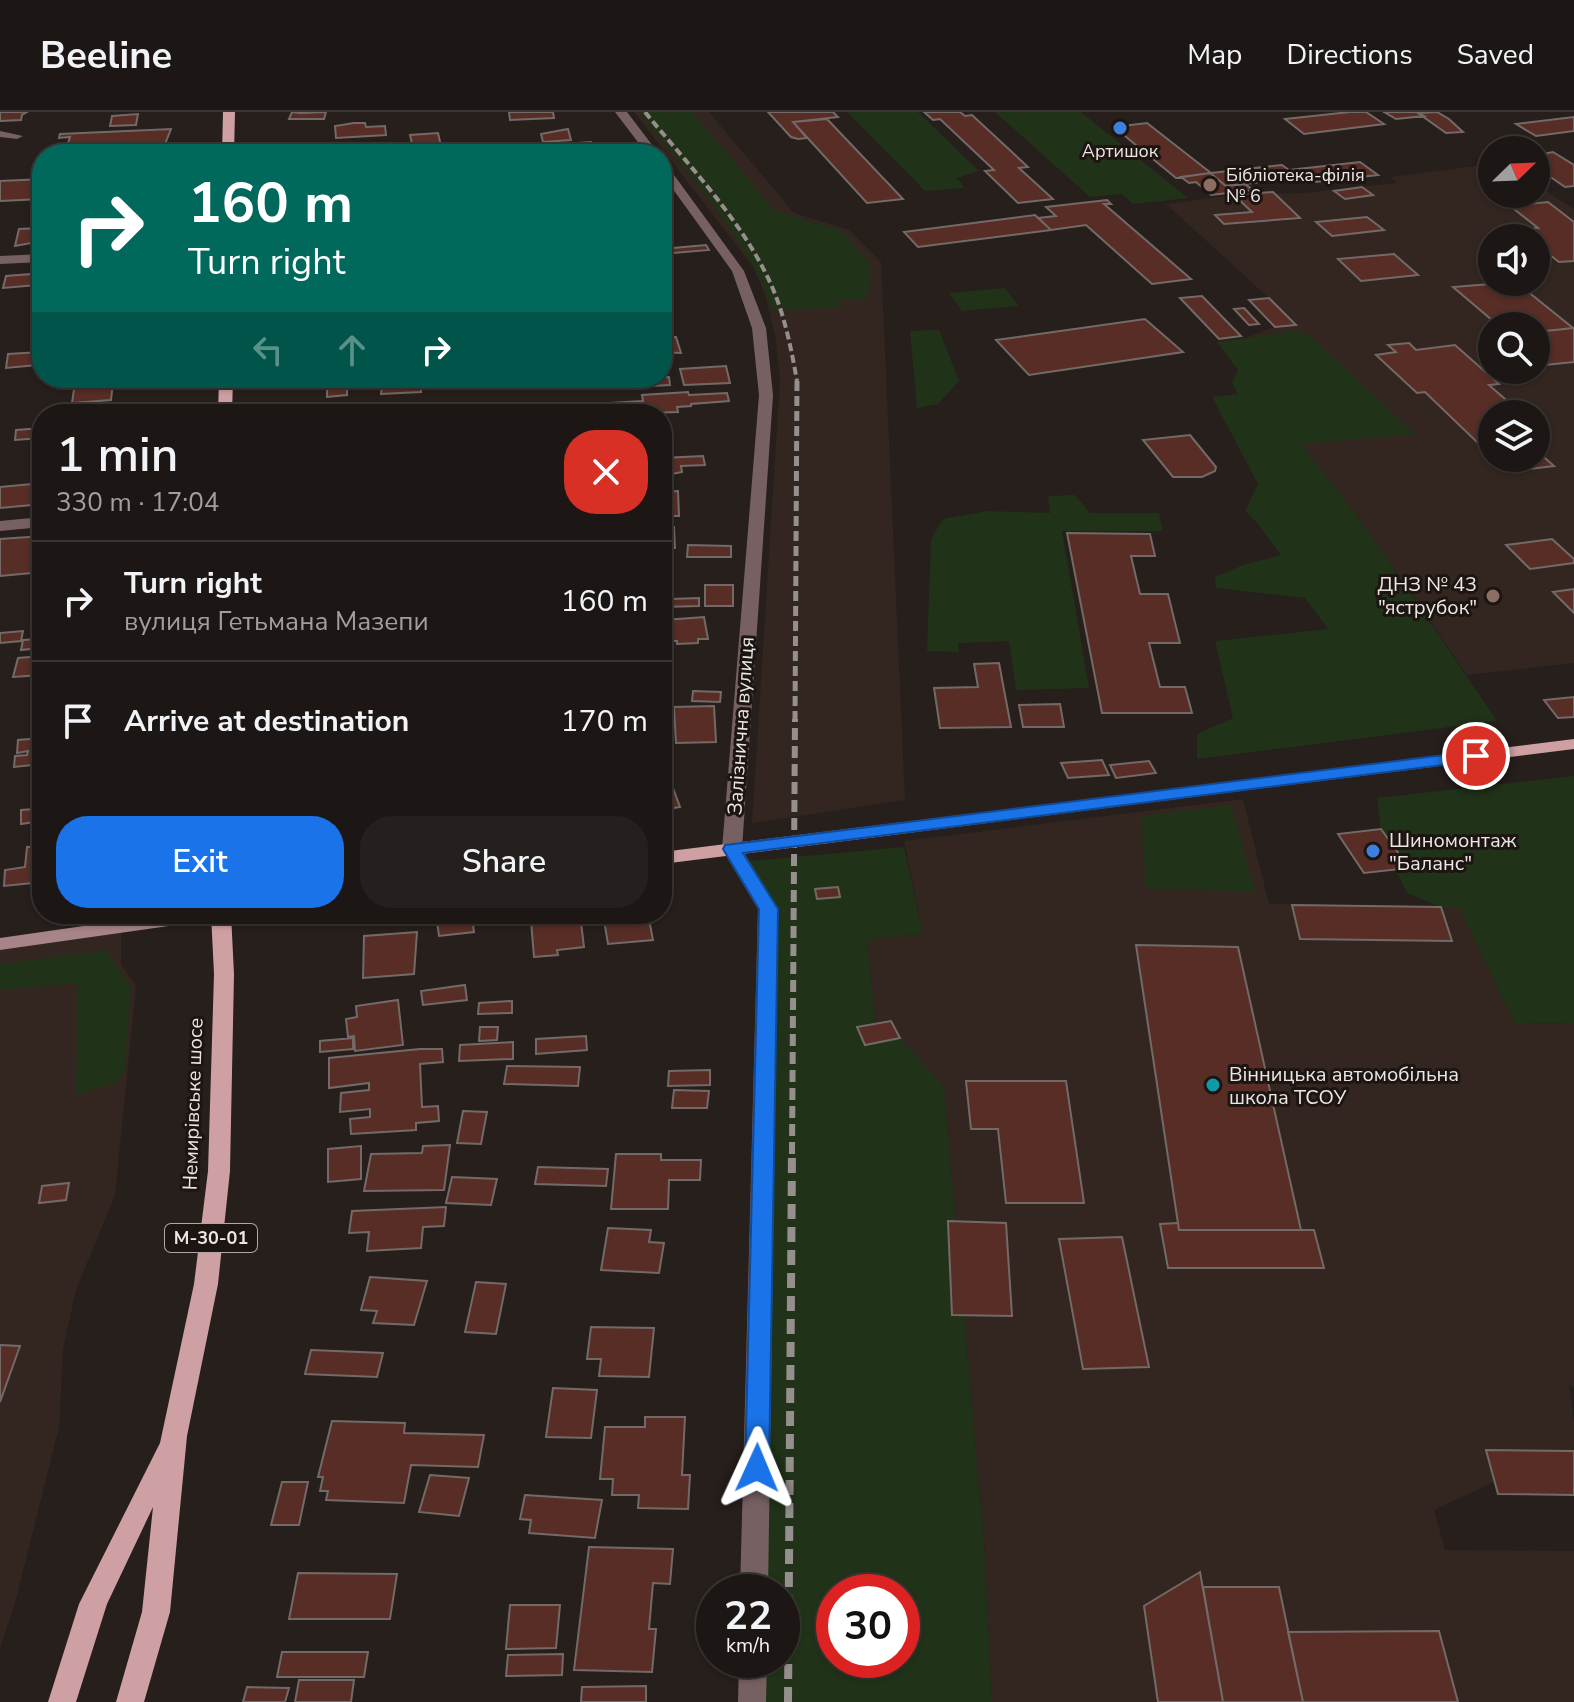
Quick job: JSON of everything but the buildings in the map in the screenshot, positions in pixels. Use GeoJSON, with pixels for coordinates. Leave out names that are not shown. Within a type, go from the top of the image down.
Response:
{"type":"FeatureCollection","features":[{"type":"Feature","properties":{"kind":"main road"},"geometry":{"type":"LineString","coordinates":[[228,144],[229,112]]}},
{"type":"Feature","properties":{"kind":"main road"},"geometry":{"type":"LineString","coordinates":[[672,857],[1574,744]]}},
{"type":"Feature","properties":{"kind":"main road","name":"Немирівське шосе"},"geometry":{"type":"LineString","coordinates":[[130,1702],[156,1612],[174,1436],[206,1284],[219,1171],[224,974],[222,924]]}},
{"type":"Feature","properties":{"kind":"main road","name":"Немирівське шосе"},"geometry":{"type":"LineString","coordinates":[[62,1702],[93,1604],[174,1436]]}},
{"type":"Feature","properties":{"kind":"street"},"geometry":{"type":"LineString","coordinates":[[621,112],[645,144]]}},
{"type":"Feature","properties":{"kind":"street"},"geometry":{"type":"LineString","coordinates":[[0,134],[17,136]]}},
{"type":"Feature","properties":{"kind":"street","name":"Залізнична вулиця"},"geometry":{"type":"LineString","coordinates":[[672,180],[738,271],[759,328],[766,395],[732,849]]}},
{"type":"Feature","properties":{"kind":"street"},"geometry":{"type":"LineString","coordinates":[[0,260],[32,258]]}},
{"type":"Feature","properties":{"kind":"street"},"geometry":{"type":"LineString","coordinates":[[0,526],[32,523]]}},
{"type":"Feature","properties":{"kind":"street"},"geometry":{"type":"LineString","coordinates":[[732,849],[768,909],[754,1574]]}},
{"type":"Feature","properties":{"kind":"street"},"geometry":{"type":"LineString","coordinates":[[0,944],[141,924]]}},
{"type":"Feature","properties":{"kind":"street"},"geometry":{"type":"LineString","coordinates":[[752,1702],[753,1678]]}},
{"type":"Feature","properties":{"kind":"shaded area"},"geometry":{"type":"Polygon","coordinates":[[[634,112],[709,112],[794,213],[849,230],[881,262],[905,800],[752,823],[780,381],[776,341],[766,297],[753,267],[672,161],[672,144],[659,144],[634,112]]]}},
{"type":"Feature","properties":{"kind":"shaded area"},"geometry":{"type":"Polygon","coordinates":[[[1478,166],[1478,208],[1550,208],[1550,194],[1574,209],[1574,663],[1467,675],[1367,529],[1221,341],[1246,338],[1274,327],[1269,298],[1166,204],[1234,195],[1303,193],[1397,183],[1391,177],[1478,166]]]}},
{"type":"Feature","properties":{"kind":"shaded area"},"geometry":{"type":"Polygon","coordinates":[[[1243,799],[1269,904],[1459,907],[1515,1024],[1574,1023],[1574,1386],[1569,1387],[1574,1420],[1574,1451],[1486,1450],[1494,1482],[1434,1510],[1445,1550],[1574,1551],[1574,1702],[992,1702],[984,1542],[944,1087],[900,1038],[876,1024],[867,940],[923,934],[904,841],[1243,799]]]}},
{"type":"Feature","properties":{"kind":"shaded area"},"geometry":{"type":"Polygon","coordinates":[[[121,927],[121,964],[136,986],[115,1195],[76,1290],[63,1349],[59,1428],[16,1600],[0,1649],[0,944],[121,927]]]}},
{"type":"Feature","properties":{"kind":"green space"},"geometry":{"type":"Polygon","coordinates":[[[639,112],[644,112],[671,144],[665,144],[639,112]]]}},
{"type":"Feature","properties":{"kind":"green space"},"geometry":{"type":"Polygon","coordinates":[[[647,112],[692,112],[775,211],[840,230],[870,264],[868,300],[839,300],[840,308],[783,309],[757,255],[740,230],[647,112]]]}},
{"type":"Feature","properties":{"kind":"green space"},"geometry":{"type":"Polygon","coordinates":[[[847,112],[918,112],[979,171],[957,178],[965,188],[925,191],[847,112]]]}},
{"type":"Feature","properties":{"kind":"green space"},"geometry":{"type":"Polygon","coordinates":[[[995,112],[1081,112],[1188,198],[1133,204],[1122,194],[1090,197],[995,112]]]}},
{"type":"Feature","properties":{"kind":"green space"},"geometry":{"type":"Polygon","coordinates":[[[672,145],[739,230],[756,256],[780,310],[773,310],[747,256],[672,153],[672,145]]]}},
{"type":"Feature","properties":{"kind":"green space"},"geometry":{"type":"Polygon","coordinates":[[[1005,288],[1019,306],[962,311],[949,293],[1005,288]]]}},
{"type":"Feature","properties":{"kind":"green space"},"geometry":{"type":"Polygon","coordinates":[[[939,330],[959,381],[938,404],[917,408],[910,331],[939,330]]]}},
{"type":"Feature","properties":{"kind":"green space"},"geometry":{"type":"Polygon","coordinates":[[[1295,331],[1308,334],[1415,434],[1301,444],[1367,529],[1497,721],[1197,759],[1197,734],[1233,718],[1215,641],[1328,629],[1305,598],[1216,588],[1215,577],[1243,565],[1281,555],[1245,511],[1258,484],[1212,397],[1238,394],[1232,383],[1238,370],[1217,342],[1295,331]]]}},
{"type":"Feature","properties":{"kind":"green space"},"geometry":{"type":"Polygon","coordinates":[[[1075,495],[1090,513],[1159,513],[1163,531],[1062,531],[1089,688],[1016,690],[1009,641],[958,643],[959,652],[927,651],[931,539],[943,519],[988,511],[1050,513],[1048,496],[1075,495]]]}},
{"type":"Feature","properties":{"kind":"green space"},"geometry":{"type":"Polygon","coordinates":[[[1574,776],[1574,1023],[1515,1024],[1459,907],[1441,907],[1407,893],[1395,869],[1408,867],[1381,829],[1377,798],[1574,776]]]}},
{"type":"Feature","properties":{"kind":"green space"},"geometry":{"type":"Polygon","coordinates":[[[1231,805],[1255,892],[1146,888],[1141,816],[1231,805]]]}},
{"type":"Feature","properties":{"kind":"green space"},"geometry":{"type":"Polygon","coordinates":[[[904,847],[923,934],[867,940],[876,1024],[857,1028],[865,1045],[900,1038],[944,1087],[984,1542],[992,1702],[752,1702],[753,1678],[800,1678],[800,1574],[754,1574],[768,909],[739,862],[904,847]]]}},
{"type":"Feature","properties":{"kind":"green space"},"geometry":{"type":"Polygon","coordinates":[[[105,950],[131,987],[124,1074],[116,1083],[76,1095],[78,983],[0,990],[0,964],[105,950]]]}},
{"type":"Feature","properties":{"kind":"railway"},"geometry":{"type":"LineString","coordinates":[[645,112],[671,144]]}},
{"type":"Feature","properties":{"kind":"railway"},"geometry":{"type":"LineString","coordinates":[[672,145],[712,193],[757,257],[779,304],[797,381]]}},
{"type":"Feature","properties":{"kind":"railway"},"geometry":{"type":"LineString","coordinates":[[795,721],[797,381]]}},
{"type":"Feature","properties":{"kind":"railway"},"geometry":{"type":"LineString","coordinates":[[792,1154],[795,719]]}},
{"type":"Feature","properties":{"kind":"railway"},"geometry":{"type":"LineString","coordinates":[[788,1702],[792,1152]]}},
{"type":"Feature","properties":{"kind":"place","name":"Артишок"},"geometry":{"type":"Point","coordinates":[1120,128]}},
{"type":"Feature","properties":{"kind":"place","name":"Бібліотека-філія № 6"},"geometry":{"type":"Point","coordinates":[1210,185]}},
{"type":"Feature","properties":{"kind":"place","name":"ДНЗ № 43 \"яструбок\""},"geometry":{"type":"Point","coordinates":[1493,596]}},
{"type":"Feature","properties":{"kind":"place","name":"Шиномонтаж \"Баланс\""},"geometry":{"type":"Point","coordinates":[1373,851]}},
{"type":"Feature","properties":{"kind":"place","name":"Вінницька автомобільна школа ТСОУ"},"geometry":{"type":"Point","coordinates":[1213,1085]}},
{"type":"Feature","properties":{"kind":"route"},"geometry":{"type":"LineString","coordinates":[[757,1468],[768,909],[732,849],[1476,756]]}}]}
